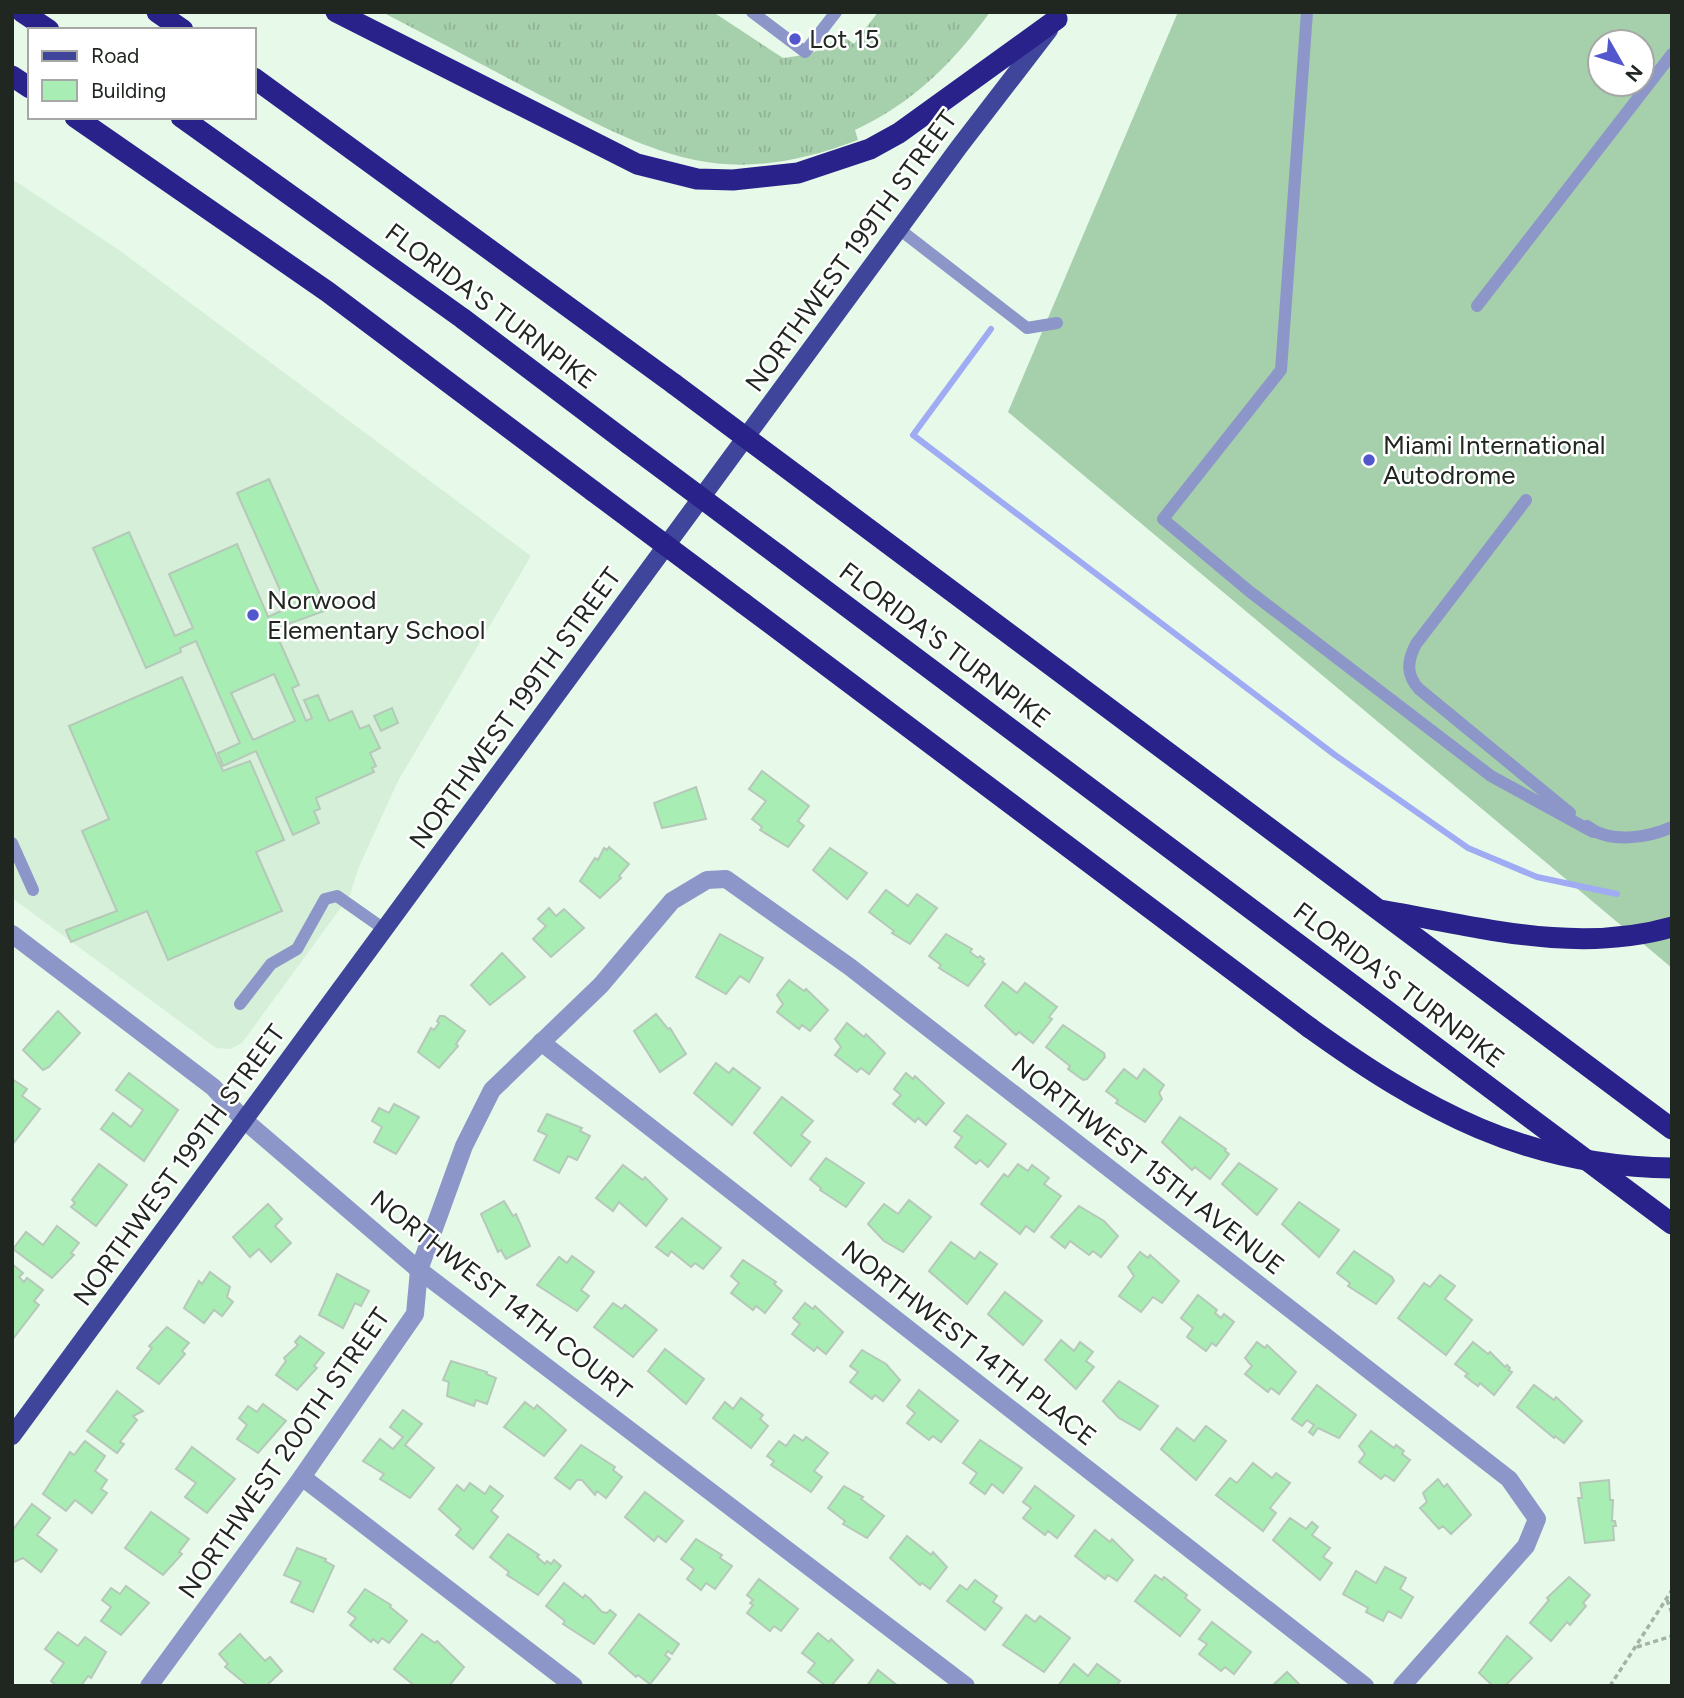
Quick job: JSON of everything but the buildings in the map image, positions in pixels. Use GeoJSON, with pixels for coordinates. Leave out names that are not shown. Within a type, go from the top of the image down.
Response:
{"type":"FeatureCollection","features":[{"type":"Feature","properties":{"kind":"highway"},"geometry":{"type":"LineString","coordinates":[[22,12],[46,28]]}},
{"type":"Feature","properties":{"kind":"highway"},"geometry":{"type":"LineString","coordinates":[[158,12],[180,28]]}},
{"type":"Feature","properties":{"kind":"highway"},"geometry":{"type":"LineString","coordinates":[[336,12],[603,149],[666,172],[697,179],[733,180],[798,173],[870,149],[900,133],[1060,16]]}},
{"type":"Feature","properties":{"kind":"highway"},"geometry":{"type":"LineString","coordinates":[[12,76],[28,87]]}},
{"type":"Feature","properties":{"kind":"highway","name":"FLORIDA'S TURNPIKE"},"geometry":{"type":"LineString","coordinates":[[256,79],[674,384],[1672,1129]]}},
{"type":"Feature","properties":{"kind":"highway"},"geometry":{"type":"LineString","coordinates":[[78,119],[328,292],[1310,1028],[1410,1097],[1489,1134],[1542,1150],[1602,1164],[1672,1168]]}},
{"type":"Feature","properties":{"kind":"highway","name":"FLORIDA'S TURNPIKE"},"geometry":{"type":"LineString","coordinates":[[184,119],[463,318],[1672,1224]]}},
{"type":"Feature","properties":{"kind":"highway"},"geometry":{"type":"LineString","coordinates":[[1377,909],[1569,940],[1622,937],[1672,927]]}},
{"type":"Feature","properties":{"kind":"main road","name":"NORTHWEST 199TH STREET"},"geometry":{"type":"LineString","coordinates":[[12,1436],[899,229],[1060,16]]}},
{"type":"Feature","properties":{"kind":"street","name":"NORTHWEST 15TH AVENUE"},"geometry":{"type":"LineString","coordinates":[[707,880],[726,879],[850,967],[1509,1479],[1537,1519],[1526,1546],[1402,1686]]}},
{"type":"Feature","properties":{"kind":"street","name":"NORTHWEST 200TH STREET"},"geometry":{"type":"LineString","coordinates":[[156,1683],[415,1314],[419,1270],[464,1146],[492,1090],[601,985],[672,901],[707,880]]}},
{"type":"Feature","properties":{"kind":"street","name":"NORTHWEST 14TH COURT"},"geometry":{"type":"LineString","coordinates":[[18,939],[213,1087],[244,1120],[419,1270],[966,1686]]}},
{"type":"Feature","properties":{"kind":"street"},"geometry":{"type":"LineString","coordinates":[[12,958],[18,939]]}},
{"type":"Feature","properties":{"kind":"street","name":"NORTHWEST 14TH PLACE"},"geometry":{"type":"LineString","coordinates":[[541,1042],[1365,1686]]}},
{"type":"Feature","properties":{"kind":"street"},"geometry":{"type":"LineString","coordinates":[[302,1477],[573,1686]]}},
{"type":"Feature","properties":{"kind":"lane"},"geometry":{"type":"LineString","coordinates":[[752,12],[805,52],[836,12]]}},
{"type":"Feature","properties":{"kind":"lane"},"geometry":{"type":"LineString","coordinates":[[1307,12],[1281,370],[1163,519],[1249,591],[1491,776],[1593,832],[1617,838],[1640,836],[1672,827]]}},
{"type":"Feature","properties":{"kind":"lane"},"geometry":{"type":"LineString","coordinates":[[1478,306],[1672,54]]}},
{"type":"Feature","properties":{"kind":"lane"},"geometry":{"type":"LineString","coordinates":[[899,229],[1027,328],[1057,323]]}},
{"type":"Feature","properties":{"kind":"lane"},"geometry":{"type":"LineString","coordinates":[[1526,500],[1416,645],[1409,658],[1409,674],[1419,690],[1593,832]]}},
{"type":"Feature","properties":{"kind":"lane"},"geometry":{"type":"LineString","coordinates":[[12,843],[33,890]]}},
{"type":"Feature","properties":{"kind":"lane"},"geometry":{"type":"LineString","coordinates":[[240,1004],[271,964],[297,949],[325,899],[337,896],[384,929]]}},
{"type":"Feature","properties":{"kind":"path"},"geometry":{"type":"LineString","coordinates":[[1610,1686],[1672,1590]]}},
{"type":"Feature","properties":{"kind":"path"},"geometry":{"type":"LineString","coordinates":[[1667,1600],[1672,1613]]}},
{"type":"Feature","properties":{"kind":"path"},"geometry":{"type":"LineString","coordinates":[[1635,1648],[1672,1636]]}},
{"type":"Feature","properties":{"kind":"shaded area","name":"Norwood Elementary School"},"geometry":{"type":"Polygon","coordinates":[[[12,179],[119,250],[531,556],[398,781],[358,869],[350,895],[242,1043],[230,1049],[216,1048],[12,898],[12,179]]]}},
{"type":"Feature","properties":{"kind":"green space"},"geometry":{"type":"Polygon","coordinates":[[[382,12],[713,12],[783,58],[814,52],[840,34],[854,44],[878,12],[990,12],[930,80],[895,107],[855,130],[858,140],[811,155],[770,163],[732,164],[696,160],[660,151],[624,136],[382,12]]]}},
{"type":"Feature","properties":{"kind":"green space","name":"Miami International Autodrome"},"geometry":{"type":"Polygon","coordinates":[[[1178,12],[1672,12],[1672,968],[1008,412],[1178,12]]]}},
{"type":"Feature","properties":{"kind":"waterway"},"geometry":{"type":"LineString","coordinates":[[991,329],[913,435],[1335,755],[1468,848],[1537,877],[1617,894]]}},
{"type":"Feature","properties":{"kind":"place","name":"Lot 15"},"geometry":{"type":"Point","coordinates":[795,39]}},
{"type":"Feature","properties":{"kind":"place","name":"Miami International Autodrome"},"geometry":{"type":"Point","coordinates":[1369,460]}},
{"type":"Feature","properties":{"kind":"place","name":"Norwood Elementary School"},"geometry":{"type":"Point","coordinates":[253,615]}}]}
